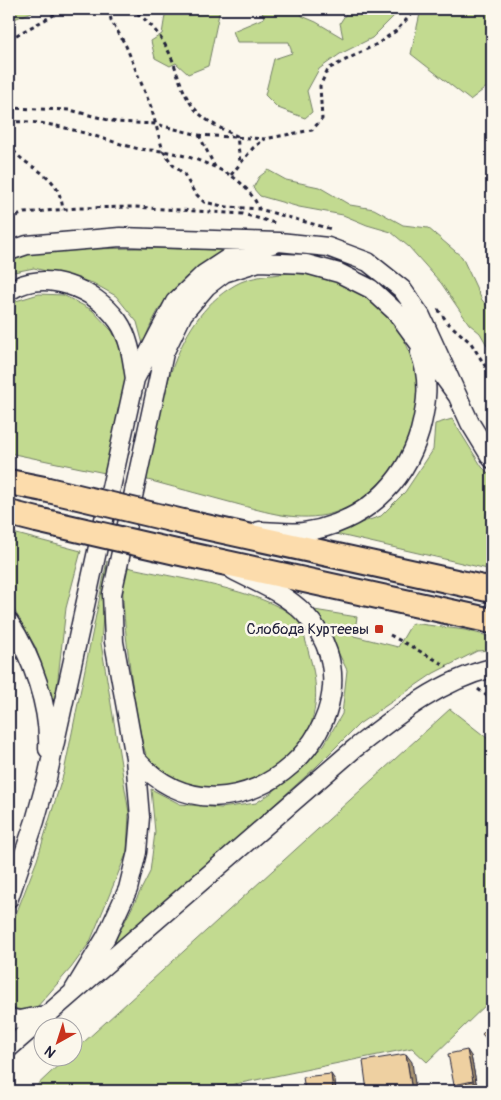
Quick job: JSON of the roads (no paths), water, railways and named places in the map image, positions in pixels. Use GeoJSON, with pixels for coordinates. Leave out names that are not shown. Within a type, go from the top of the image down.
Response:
{"type":"FeatureCollection","features":[{"type":"Feature","properties":{"kind":"highway"},"geometry":{"type":"LineString","coordinates":[[22,483],[183,522],[492,590]]}},
{"type":"Feature","properties":{"kind":"highway"},"geometry":{"type":"LineString","coordinates":[[9,513],[215,561],[492,621]]}},
{"type":"Feature","properties":{"kind":"street"},"geometry":{"type":"LineString","coordinates":[[9,898],[35,822],[47,778],[135,379],[175,302],[204,274],[234,255],[279,233]]}},
{"type":"Feature","properties":{"kind":"street"},"geometry":{"type":"LineString","coordinates":[[9,251],[27,245],[120,238],[202,242],[279,233],[328,247],[368,262],[402,289],[422,316],[457,394],[492,459]]}},
{"type":"Feature","properties":{"kind":"street"},"geometry":{"type":"LineString","coordinates":[[74,990],[106,937],[128,889],[138,852],[140,817],[135,758],[114,642],[112,594],[164,353],[183,314],[207,286],[224,273],[259,262],[306,264],[339,273],[371,289],[397,313],[457,394]]}},
{"type":"Feature","properties":{"kind":"street"},"geometry":{"type":"LineString","coordinates":[[9,291],[26,283],[49,281],[72,285],[90,294],[118,320],[131,347],[135,379]]}},
{"type":"Feature","properties":{"kind":"street"},"geometry":{"type":"LineString","coordinates":[[220,530],[303,532],[347,520],[367,509],[382,497],[397,479],[416,443],[425,412],[428,379],[421,354],[397,313]]}},
{"type":"Feature","properties":{"kind":"street"},"geometry":{"type":"LineString","coordinates":[[135,758],[146,771],[176,791],[200,796],[226,797],[270,782],[310,748],[322,727],[330,699],[331,673],[327,650],[317,632],[292,601],[215,561]]}},
{"type":"Feature","properties":{"kind":"street"},"geometry":{"type":"LineString","coordinates":[[9,622],[29,662],[40,693],[48,744],[47,778]]}},
{"type":"Feature","properties":{"kind":"street"},"geometry":{"type":"LineString","coordinates":[[9,1048],[74,990],[135,941],[354,749],[396,716],[442,685],[492,668]]}},
{"type":"Feature","properties":{"kind":"street"},"geometry":{"type":"LineString","coordinates":[[9,1018],[20,1020],[45,1015]]}},
{"type":"Feature","properties":{"kind":"place","name":"Слобода Куртеевы"},"geometry":{"type":"Point","coordinates":[379,629]}}]}
